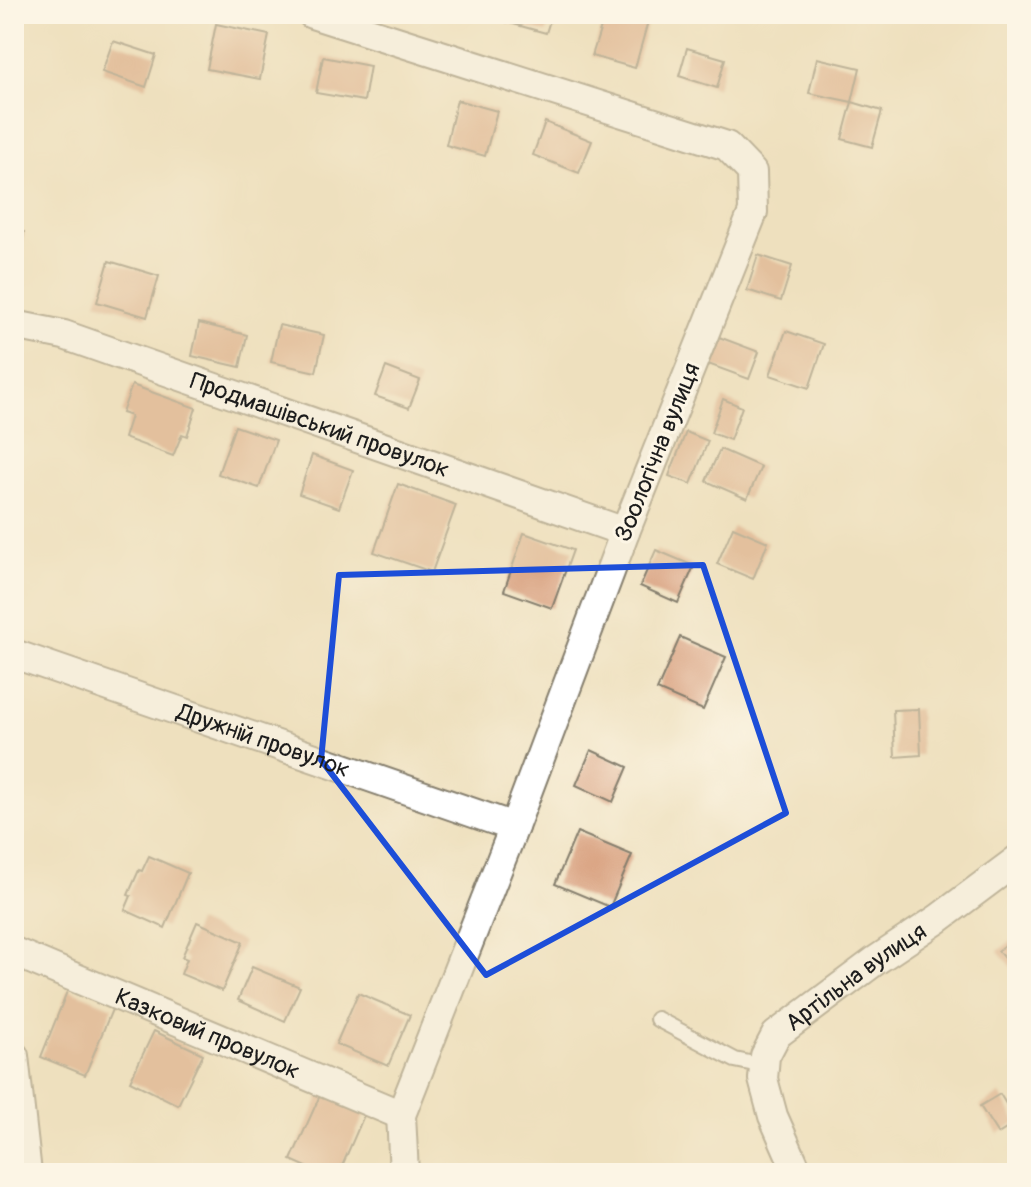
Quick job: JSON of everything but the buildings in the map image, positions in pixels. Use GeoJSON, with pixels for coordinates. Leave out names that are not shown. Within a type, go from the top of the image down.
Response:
{"type":"FeatureCollection","features":[{"type":"Feature","properties":{"kind":"street","name":"Зоологічна вулиця"},"geometry":{"type":"LineString","coordinates":[[312,14],[727,146],[752,172],[753,212],[625,532],[401,1115],[404,1173]]}},
{"type":"Feature","properties":{"kind":"street","name":"Продмашівський провулок"},"geometry":{"type":"LineString","coordinates":[[14,325],[64,335],[625,532]]}},
{"type":"Feature","properties":{"kind":"street","name":"Дружній провулок"},"geometry":{"type":"LineString","coordinates":[[14,654],[514,827]]}},
{"type":"Feature","properties":{"kind":"street","name":"Артільна вулиця"},"geometry":{"type":"LineString","coordinates":[[764,1066],[765,1056],[776,1035],[1017,860]]}},
{"type":"Feature","properties":{"kind":"street","name":"Казковий провулок"},"geometry":{"type":"LineString","coordinates":[[14,952],[401,1115]]}},
{"type":"Feature","properties":{"kind":"street"},"geometry":{"type":"LineString","coordinates":[[14,1056],[27,1173]]}},
{"type":"Feature","properties":{"kind":"street"},"geometry":{"type":"LineString","coordinates":[[764,1066],[763,1079],[773,1116],[798,1173]]}},
{"type":"Feature","properties":{"kind":"lane"},"geometry":{"type":"LineString","coordinates":[[657,1019],[735,1060],[764,1066]]}},
{"type":"Feature","properties":{"kind":"highlighted area"},"geometry":{"type":"Polygon","coordinates":[[[703,565],[786,813],[486,975],[321,760],[339,575],[703,565]]]}}]}
